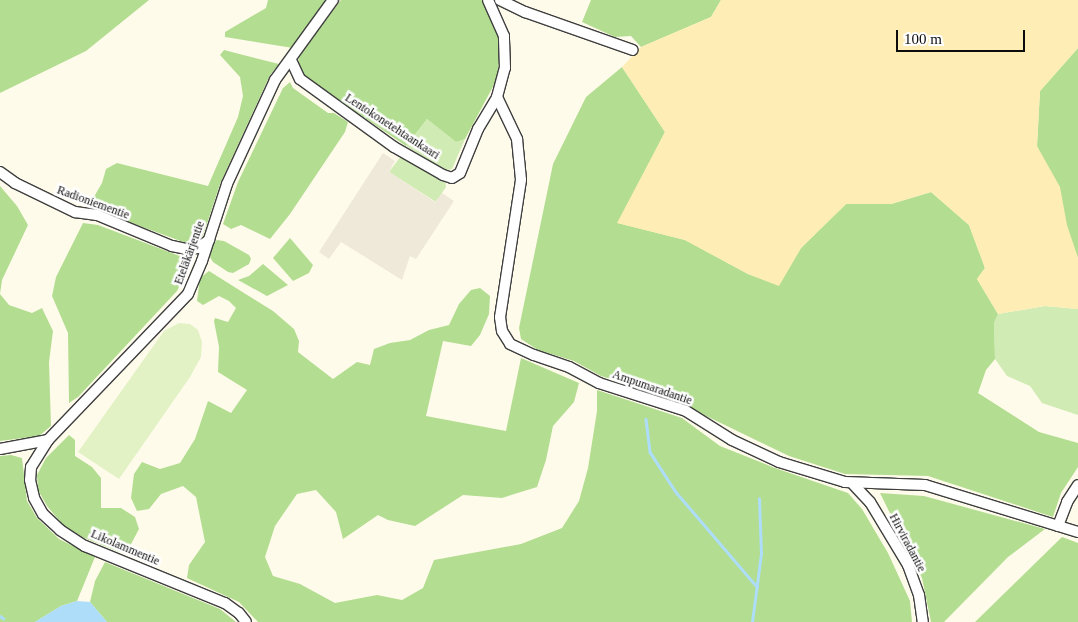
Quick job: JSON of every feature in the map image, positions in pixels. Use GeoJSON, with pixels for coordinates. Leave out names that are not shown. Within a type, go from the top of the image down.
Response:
{"type":"FeatureCollection","features":[{"type":"Feature","properties":{"kind":"street","name":"Eteläkärjentie"},"geometry":{"type":"LineString","coordinates":[[48,440],[188,294],[209,240],[227,184],[275,80],[333,0]]}},
{"type":"Feature","properties":{"kind":"street","name":"Lentokonetehtaankaari"},"geometry":{"type":"LineString","coordinates":[[291,60],[300,79],[394,147],[443,175],[452,178],[460,173],[478,130],[497,97],[505,68],[506,50],[504,36],[488,0]]}},
{"type":"Feature","properties":{"kind":"street"},"geometry":{"type":"LineString","coordinates":[[500,0],[525,12],[633,50]]}},
{"type":"Feature","properties":{"kind":"street","name":"Ampumaradantie"},"geometry":{"type":"LineString","coordinates":[[497,97],[517,139],[521,180],[500,317],[502,331],[510,344],[568,367],[598,383],[686,411],[732,440],[778,462],[854,484],[925,485],[1078,532]]}},
{"type":"Feature","properties":{"kind":"street","name":"Radioniementie"},"geometry":{"type":"LineString","coordinates":[[0,172],[15,183],[75,212],[97,215],[172,246],[186,249],[198,248],[209,240]]}},
{"type":"Feature","properties":{"kind":"street"},"geometry":{"type":"LineString","coordinates":[[0,449],[48,440]]}},
{"type":"Feature","properties":{"kind":"street","name":"Likolammentie"},"geometry":{"type":"LineString","coordinates":[[48,440],[31,467],[30,480],[34,498],[43,514],[60,530],[85,546],[225,603],[239,613],[246,622]]}},
{"type":"Feature","properties":{"kind":"street","name":"Hirviradantie"},"geometry":{"type":"LineString","coordinates":[[854,484],[870,502],[908,565],[919,596],[923,622]]}},
{"type":"Feature","properties":{"kind":"street"},"geometry":{"type":"LineString","coordinates":[[1058,526],[1067,502],[1078,485]]}},
{"type":"Feature","properties":{"kind":"green space"},"geometry":{"type":"Polygon","coordinates":[[[0,0],[149,0],[86,51],[0,93],[0,0]]]}},
{"type":"Feature","properties":{"kind":"green space"},"geometry":{"type":"Polygon","coordinates":[[[268,0],[327,0],[293,48],[225,37],[225,32],[266,8],[268,0]]]}},
{"type":"Feature","properties":{"kind":"green space"},"geometry":{"type":"Polygon","coordinates":[[[341,0],[482,0],[498,33],[500,57],[496,81],[465,139],[456,142],[427,119],[406,146],[305,77],[298,63],[299,56],[341,0]]]}},
{"type":"Feature","properties":{"kind":"green space"},"geometry":{"type":"Polygon","coordinates":[[[591,0],[721,0],[711,17],[641,47],[631,36],[615,37],[582,22],[591,0]]]}},
{"type":"Feature","properties":{"kind":"green space"},"geometry":{"type":"Polygon","coordinates":[[[1078,48],[1078,258],[1037,146],[1040,91],[1078,48]]]}},
{"type":"Feature","properties":{"kind":"green space"},"geometry":{"type":"Polygon","coordinates":[[[224,50],[279,64],[270,75],[220,184],[203,236],[186,243],[88,207],[102,183],[106,169],[117,163],[208,186],[238,117],[243,96],[240,77],[220,55],[224,50]]]}},
{"type":"Feature","properties":{"kind":"green space"},"geometry":{"type":"Polygon","coordinates":[[[622,67],[665,132],[618,223],[685,240],[748,274],[779,285],[801,248],[846,204],[891,204],[931,192],[969,225],[985,268],[977,279],[998,314],[994,323],[995,359],[986,370],[978,393],[1039,432],[1078,443],[1078,467],[1061,493],[1053,517],[928,476],[845,474],[789,456],[663,395],[601,376],[574,361],[538,350],[521,339],[519,328],[553,164],[586,97],[622,67]]]}},
{"type":"Feature","properties":{"kind":"green space"},"geometry":{"type":"Polygon","coordinates":[[[290,82],[293,88],[328,113],[334,113],[348,122],[345,132],[290,214],[270,239],[241,225],[231,229],[223,224],[238,182],[283,88],[290,82]]]}},
{"type":"Feature","properties":{"kind":"green space"},"geometry":{"type":"Polygon","coordinates":[[[427,119],[456,142],[465,139],[452,169],[445,170],[406,146],[427,119]]]}},
{"type":"Feature","properties":{"kind":"green space"},"geometry":{"type":"Polygon","coordinates":[[[401,156],[445,180],[446,187],[436,202],[389,172],[401,156]]]}},
{"type":"Feature","properties":{"kind":"green space"},"geometry":{"type":"Polygon","coordinates":[[[0,186],[17,206],[28,225],[2,280],[0,294],[0,186]]]}},
{"type":"Feature","properties":{"kind":"green space"},"geometry":{"type":"Polygon","coordinates":[[[83,223],[98,225],[185,258],[188,269],[177,291],[78,397],[69,403],[68,333],[52,296],[56,277],[83,223]]]}},
{"type":"Feature","properties":{"kind":"green space"},"geometry":{"type":"Polygon","coordinates":[[[290,238],[313,265],[309,273],[293,281],[273,258],[290,238]]]}},
{"type":"Feature","properties":{"kind":"green space"},"geometry":{"type":"Polygon","coordinates":[[[217,240],[224,241],[249,255],[251,259],[249,264],[233,273],[228,272],[213,262],[210,257],[212,246],[217,240]]]}},
{"type":"Feature","properties":{"kind":"green space"},"geometry":{"type":"Polygon","coordinates":[[[263,264],[288,285],[267,296],[238,280],[249,276],[263,264]]]}},
{"type":"Feature","properties":{"kind":"green space"},"geometry":{"type":"Polygon","coordinates":[[[209,271],[273,311],[294,329],[299,341],[298,352],[333,379],[357,362],[370,365],[374,349],[390,343],[410,340],[429,330],[449,325],[459,304],[471,290],[480,288],[490,296],[489,314],[480,335],[471,346],[443,341],[426,416],[506,431],[521,358],[579,383],[574,402],[553,426],[546,460],[537,487],[502,498],[463,495],[415,526],[388,520],[378,515],[343,539],[336,512],[316,490],[297,494],[275,526],[265,557],[273,576],[300,584],[335,603],[377,595],[402,600],[423,588],[434,560],[521,544],[562,528],[579,501],[588,468],[597,411],[597,390],[682,418],[720,446],[775,468],[848,493],[862,509],[888,553],[910,601],[912,622],[258,622],[239,602],[187,578],[189,565],[205,542],[196,497],[183,486],[161,494],[149,509],[137,511],[131,498],[134,474],[142,462],[160,469],[180,463],[195,439],[208,401],[231,413],[247,390],[218,372],[219,347],[214,321],[215,318],[228,322],[236,308],[229,301],[219,296],[203,305],[197,301],[200,278],[209,271]]]}},
{"type":"Feature","properties":{"kind":"green space"},"geometry":{"type":"Polygon","coordinates":[[[0,294],[9,305],[32,313],[42,308],[53,331],[49,362],[51,426],[39,436],[0,441],[0,294]]]}},
{"type":"Feature","properties":{"kind":"green space"},"geometry":{"type":"Polygon","coordinates":[[[1045,306],[1078,309],[1078,415],[1042,403],[1030,386],[1007,376],[995,359],[994,323],[998,314],[1045,306]]]}},
{"type":"Feature","properties":{"kind":"green space"},"geometry":{"type":"Polygon","coordinates":[[[179,323],[190,324],[198,330],[202,342],[201,357],[190,377],[119,479],[78,452],[164,331],[179,323]]]}},
{"type":"Feature","properties":{"kind":"green space"},"geometry":{"type":"Polygon","coordinates":[[[69,435],[75,440],[75,456],[92,467],[101,478],[101,508],[121,508],[135,517],[139,529],[130,546],[119,552],[82,537],[63,525],[47,506],[38,490],[37,475],[46,458],[69,435]]]}},
{"type":"Feature","properties":{"kind":"green space"},"geometry":{"type":"Polygon","coordinates":[[[11,455],[22,458],[27,501],[37,518],[59,539],[95,557],[77,601],[61,606],[35,622],[0,622],[0,456],[11,455]]]}},
{"type":"Feature","properties":{"kind":"green space"},"geometry":{"type":"Polygon","coordinates":[[[880,493],[924,496],[1045,529],[1008,557],[944,622],[931,622],[922,578],[880,493]]]}},
{"type":"Feature","properties":{"kind":"green space"},"geometry":{"type":"Polygon","coordinates":[[[1062,537],[1078,543],[1078,622],[975,622],[1062,537]]]}},
{"type":"Feature","properties":{"kind":"green space"},"geometry":{"type":"Polygon","coordinates":[[[105,562],[220,609],[236,622],[107,622],[90,602],[95,581],[105,562]]]}},
{"type":"Feature","properties":{"kind":"sand"},"geometry":{"type":"Polygon","coordinates":[[[721,0],[1078,0],[1078,48],[1040,91],[1037,146],[1060,187],[1067,225],[1078,258],[1078,309],[1045,306],[998,314],[977,279],[985,268],[969,225],[931,192],[891,204],[846,204],[801,248],[779,286],[748,274],[685,240],[617,223],[665,132],[622,67],[641,47],[711,17],[721,0]]]}},
{"type":"Feature","properties":{"kind":"shaded area"},"geometry":{"type":"Polygon","coordinates":[[[383,153],[395,161],[389,172],[435,202],[442,193],[454,201],[416,259],[410,256],[402,280],[341,242],[329,259],[319,252],[383,153]]]}},
{"type":"Feature","properties":{"kind":"water"},"geometry":{"type":"Polygon","coordinates":[[[77,601],[90,602],[107,622],[35,622],[61,606],[77,601]]]}},
{"type":"Feature","properties":{"kind":"waterway"},"geometry":{"type":"LineString","coordinates":[[646,419],[650,452],[676,492],[757,587]]}},
{"type":"Feature","properties":{"kind":"waterway"},"geometry":{"type":"LineString","coordinates":[[752,622],[761,554],[759,499]]}}]}
